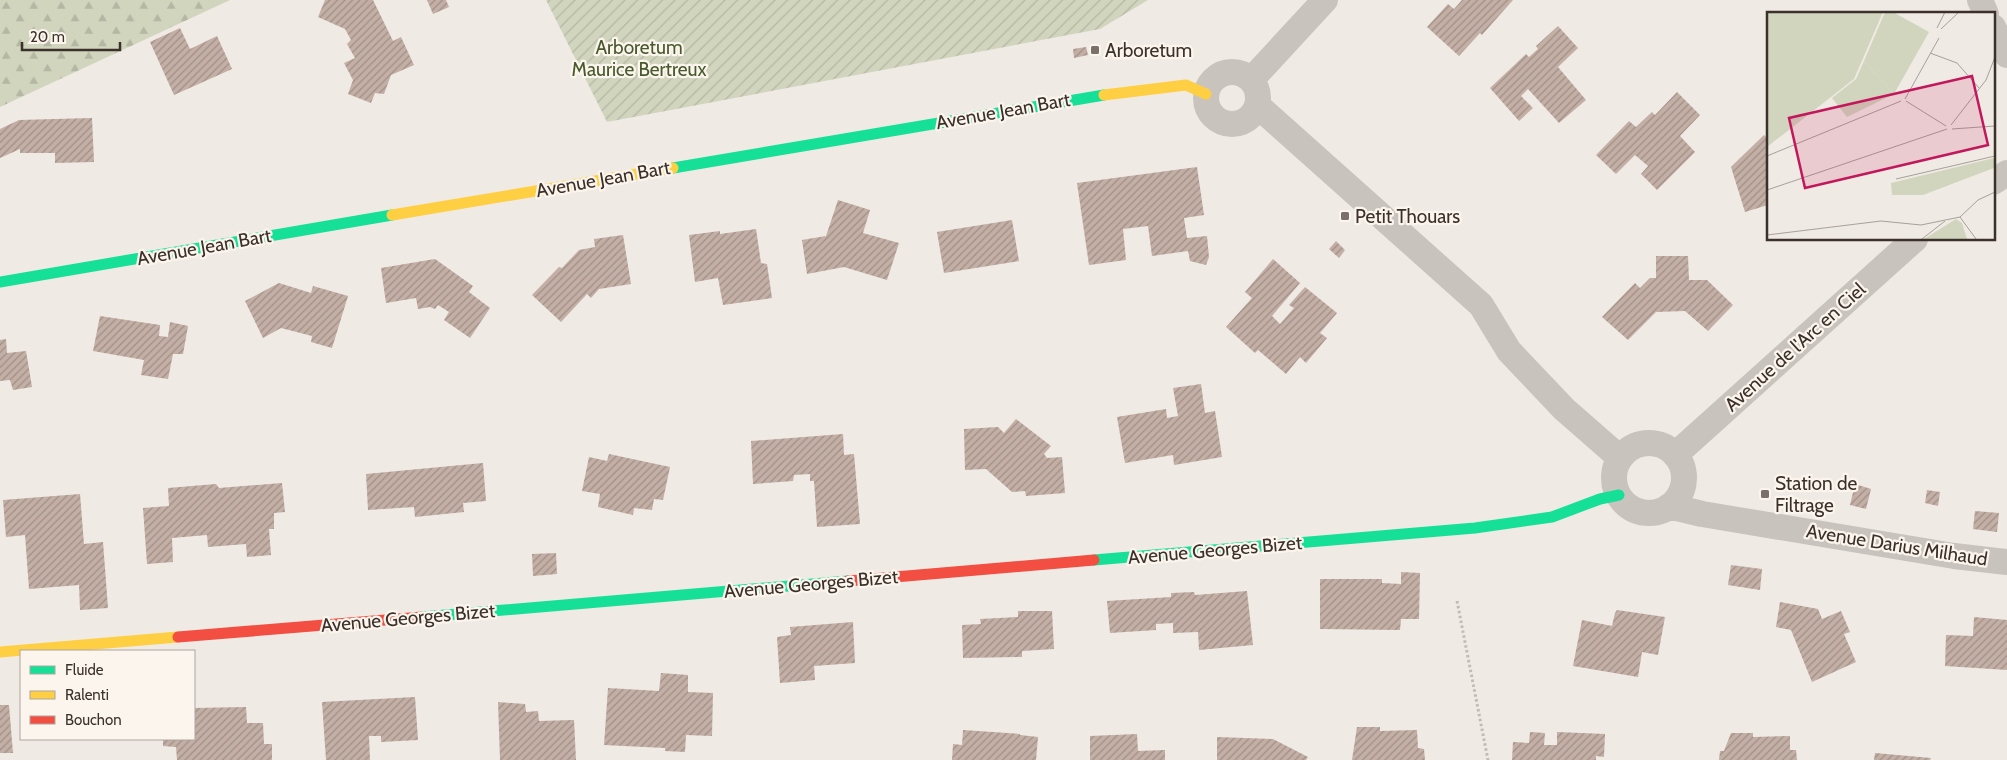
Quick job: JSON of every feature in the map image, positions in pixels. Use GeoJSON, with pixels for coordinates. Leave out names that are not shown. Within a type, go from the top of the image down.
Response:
{"type":"FeatureCollection","features":[{"type":"Feature","properties":{"kind":"street"},"geometry":{"type":"LineString","coordinates":[[1252,79],[1325,0]]}},
{"type":"Feature","properties":{"kind":"street"},"geometry":{"type":"LineString","coordinates":[[1980,0],[1985,12]]}},
{"type":"Feature","properties":{"kind":"street"},"geometry":{"type":"LineString","coordinates":[[1994,30],[2007,55]]}},
{"type":"Feature","properties":{"kind":"street"},"geometry":{"type":"LineString","coordinates":[[1228,71],[1245,74],[1252,79],[1258,92],[1258,106],[1254,114],[1239,124],[1231,124],[1215,118],[1209,111],[1206,94],[1213,79],[1228,71]]}},
{"type":"Feature","properties":{"kind":"street","name":"Avenue Jean Bart"},"geometry":{"type":"LineString","coordinates":[[0,282],[1107,94],[1186,85],[1206,94]]}},
{"type":"Feature","properties":{"kind":"street"},"geometry":{"type":"LineString","coordinates":[[1258,106],[1481,305],[1509,351],[1564,408],[1620,458]]}},
{"type":"Feature","properties":{"kind":"street"},"geometry":{"type":"LineString","coordinates":[[1994,181],[2007,173]]}},
{"type":"Feature","properties":{"kind":"street","name":"Avenue de l'Arc en Ciel"},"geometry":{"type":"LineString","coordinates":[[1676,455],[1914,240]]}},
{"type":"Feature","properties":{"kind":"street"},"geometry":{"type":"LineString","coordinates":[[1647,443],[1658,444],[1668,448],[1676,455],[1682,465],[1683,482],[1677,498],[1670,506],[1656,512],[1641,512],[1628,506],[1619,495],[1614,480],[1614,472],[1620,458],[1637,445],[1647,443]]}},
{"type":"Feature","properties":{"kind":"street","name":"Avenue Georges Bizet"},"geometry":{"type":"LineString","coordinates":[[24,650],[1475,528],[1552,517],[1600,499],[1619,495]]}},
{"type":"Feature","properties":{"kind":"street","name":"Avenue Darius Milhaud"},"geometry":{"type":"LineString","coordinates":[[1670,506],[1702,514],[1954,556],[2007,562]]}},
{"type":"Feature","properties":{"kind":"street","name":"Avenue Georges Bizet"},"geometry":{"type":"LineString","coordinates":[[0,652],[20,650]]}},
{"type":"Feature","properties":{"kind":"path"},"geometry":{"type":"LineString","coordinates":[[1457,601],[1488,760]]}},
{"type":"Feature","properties":{"kind":"green space"},"geometry":{"type":"Polygon","coordinates":[[[0,0],[230,0],[0,107],[0,0]]]}},
{"type":"Feature","properties":{"kind":"green space","name":"Arboretum Maurice Bertreux"},"geometry":{"type":"Polygon","coordinates":[[[546,0],[1148,0],[1100,29],[607,122],[546,0]]]}},
{"type":"Feature","properties":{"kind":"building"},"geometry":{"type":"Polygon","coordinates":[[[325,0],[373,0],[393,41],[401,37],[414,65],[391,75],[384,94],[375,93],[371,103],[348,94],[353,80],[344,63],[355,58],[347,44],[351,40],[345,29],[318,17],[325,0]]]}},
{"type":"Feature","properties":{"kind":"building"},"geometry":{"type":"Polygon","coordinates":[[[427,0],[446,0],[449,7],[433,14],[427,0]]]}},
{"type":"Feature","properties":{"kind":"building"},"geometry":{"type":"Polygon","coordinates":[[[1462,0],[1513,0],[1482,35],[1480,33],[1459,56],[1427,27],[1448,4],[1454,9],[1462,0]]]}},
{"type":"Feature","properties":{"kind":"building"},"geometry":{"type":"Polygon","coordinates":[[[1558,26],[1578,48],[1558,67],[1586,100],[1559,123],[1528,89],[1521,96],[1533,108],[1519,121],[1490,88],[1526,54],[1529,57],[1538,49],[1536,46],[1558,26]]]}},
{"type":"Feature","properties":{"kind":"building"},"geometry":{"type":"Polygon","coordinates":[[[180,28],[190,49],[217,36],[232,69],[174,95],[150,42],[180,28]]]}},
{"type":"Feature","properties":{"kind":"building"},"geometry":{"type":"Polygon","coordinates":[[[1086,47],[1088,55],[1074,58],[1073,49],[1086,47]]]}},
{"type":"Feature","properties":{"kind":"building"},"geometry":{"type":"Polygon","coordinates":[[[1677,92],[1700,115],[1680,136],[1695,152],[1657,190],[1641,174],[1648,166],[1635,155],[1616,174],[1596,155],[1629,121],[1636,127],[1652,112],[1655,115],[1677,92]]]}},
{"type":"Feature","properties":{"kind":"building"},"geometry":{"type":"Polygon","coordinates":[[[92,118],[94,162],[55,163],[55,153],[20,153],[20,149],[0,158],[0,129],[19,120],[92,118]]]}},
{"type":"Feature","properties":{"kind":"building"},"geometry":{"type":"Polygon","coordinates":[[[1764,135],[1767,138],[1767,205],[1745,212],[1731,167],[1764,135]]]}},
{"type":"Feature","properties":{"kind":"building"},"geometry":{"type":"Polygon","coordinates":[[[1197,167],[1204,215],[1184,218],[1187,238],[1207,236],[1209,257],[1206,265],[1190,261],[1188,251],[1152,256],[1148,226],[1123,229],[1126,260],[1089,265],[1077,183],[1197,167]]]}},
{"type":"Feature","properties":{"kind":"building"},"geometry":{"type":"Polygon","coordinates":[[[838,200],[870,210],[863,233],[899,243],[887,280],[844,267],[807,274],[802,240],[826,236],[838,200]]]}},
{"type":"Feature","properties":{"kind":"building"},"geometry":{"type":"Polygon","coordinates":[[[1012,220],[1019,261],[944,273],[937,232],[1012,220]]]}},
{"type":"Feature","properties":{"kind":"building"},"geometry":{"type":"Polygon","coordinates":[[[756,229],[761,263],[767,264],[772,298],[723,305],[718,278],[695,282],[689,235],[720,231],[720,234],[756,229]]]}},
{"type":"Feature","properties":{"kind":"building"},"geometry":{"type":"Polygon","coordinates":[[[623,235],[631,284],[599,289],[591,298],[587,294],[561,322],[532,295],[559,267],[562,268],[579,250],[595,247],[594,239],[623,235]]]}},
{"type":"Feature","properties":{"kind":"building"},"geometry":{"type":"Polygon","coordinates":[[[1336,241],[1345,250],[1339,258],[1329,249],[1336,241]]]}},
{"type":"Feature","properties":{"kind":"building"},"geometry":{"type":"Polygon","coordinates":[[[1656,256],[1688,256],[1689,280],[1707,280],[1733,305],[1708,331],[1685,311],[1656,312],[1628,340],[1602,317],[1635,283],[1640,288],[1650,278],[1656,278],[1656,256]]]}},
{"type":"Feature","properties":{"kind":"building"},"geometry":{"type":"Polygon","coordinates":[[[435,259],[473,286],[469,292],[490,308],[470,338],[444,320],[449,312],[438,305],[435,309],[430,307],[418,309],[416,298],[386,303],[381,268],[435,259]]]}},
{"type":"Feature","properties":{"kind":"building"},"geometry":{"type":"Polygon","coordinates":[[[1273,259],[1300,283],[1272,316],[1280,324],[1294,308],[1289,305],[1305,287],[1337,313],[1320,333],[1327,338],[1306,363],[1300,357],[1286,374],[1258,350],[1255,353],[1226,327],[1252,298],[1245,292],[1273,259]]]}},
{"type":"Feature","properties":{"kind":"building"},"geometry":{"type":"Polygon","coordinates":[[[279,283],[311,293],[313,286],[348,296],[332,348],[311,342],[312,336],[281,328],[263,338],[245,301],[279,283]]]}},
{"type":"Feature","properties":{"kind":"building"},"geometry":{"type":"Polygon","coordinates":[[[100,316],[160,325],[159,336],[168,337],[170,322],[188,326],[183,354],[173,354],[168,379],[141,375],[144,360],[93,351],[100,316]]]}},
{"type":"Feature","properties":{"kind":"building"},"geometry":{"type":"Polygon","coordinates":[[[6,339],[7,353],[26,351],[32,387],[13,390],[10,380],[0,381],[0,340],[6,339]]]}},
{"type":"Feature","properties":{"kind":"building"},"geometry":{"type":"Polygon","coordinates":[[[1201,384],[1205,413],[1215,411],[1222,457],[1174,465],[1173,455],[1125,463],[1117,417],[1166,409],[1167,418],[1178,416],[1173,388],[1201,384]]]}},
{"type":"Feature","properties":{"kind":"building"},"geometry":{"type":"Polygon","coordinates":[[[1016,419],[1051,446],[1044,454],[1047,458],[1062,457],[1065,493],[1026,496],[1025,491],[1012,492],[986,469],[965,470],[964,429],[998,427],[1004,433],[1016,419]]]}},
{"type":"Feature","properties":{"kind":"building"},"geometry":{"type":"Polygon","coordinates":[[[843,434],[844,455],[854,454],[860,524],[817,527],[814,481],[810,481],[810,474],[794,475],[793,481],[753,484],[751,441],[843,434]]]}},
{"type":"Feature","properties":{"kind":"building"},"geometry":{"type":"Polygon","coordinates":[[[609,454],[670,467],[663,500],[654,499],[652,510],[634,508],[633,515],[598,507],[600,494],[582,491],[589,457],[607,461],[609,454]]]}},
{"type":"Feature","properties":{"kind":"building"},"geometry":{"type":"Polygon","coordinates":[[[483,463],[486,501],[463,503],[464,512],[415,517],[414,507],[368,510],[366,474],[483,463]]]}},
{"type":"Feature","properties":{"kind":"building"},"geometry":{"type":"Polygon","coordinates":[[[282,483],[285,512],[274,513],[274,529],[269,529],[271,555],[247,557],[246,544],[208,547],[207,535],[172,538],[173,562],[147,564],[143,508],[169,506],[168,488],[216,484],[219,488],[282,483]]]}},
{"type":"Feature","properties":{"kind":"building"},"geometry":{"type":"Polygon","coordinates":[[[1855,484],[1871,489],[1866,509],[1850,505],[1855,484]]]}},
{"type":"Feature","properties":{"kind":"building"},"geometry":{"type":"Polygon","coordinates":[[[1927,490],[1940,492],[1938,506],[1925,503],[1927,490]]]}},
{"type":"Feature","properties":{"kind":"building"},"geometry":{"type":"Polygon","coordinates":[[[80,494],[84,544],[103,542],[108,608],[80,610],[79,585],[29,589],[25,535],[6,537],[3,500],[80,494]]]}},
{"type":"Feature","properties":{"kind":"building"},"geometry":{"type":"Polygon","coordinates":[[[1975,511],[1999,513],[1997,532],[1973,529],[1975,511]]]}},
{"type":"Feature","properties":{"kind":"building"},"geometry":{"type":"Polygon","coordinates":[[[556,553],[557,574],[533,576],[532,554],[556,553]]]}},
{"type":"Feature","properties":{"kind":"building"},"geometry":{"type":"Polygon","coordinates":[[[1731,565],[1762,569],[1760,590],[1728,585],[1731,565]]]}},
{"type":"Feature","properties":{"kind":"building"},"geometry":{"type":"Polygon","coordinates":[[[1401,572],[1420,573],[1419,619],[1401,619],[1400,630],[1320,629],[1320,579],[1382,579],[1382,583],[1401,584],[1401,572]]]}},
{"type":"Feature","properties":{"kind":"building"},"geometry":{"type":"Polygon","coordinates":[[[1247,591],[1253,645],[1199,650],[1198,632],[1173,633],[1173,623],[1156,624],[1156,630],[1110,633],[1107,601],[1171,597],[1171,593],[1194,592],[1195,595],[1247,591]]]}},
{"type":"Feature","properties":{"kind":"building"},"geometry":{"type":"Polygon","coordinates":[[[1780,602],[1818,609],[1822,619],[1841,611],[1850,632],[1844,634],[1856,662],[1812,682],[1791,630],[1776,627],[1780,602]]]}},
{"type":"Feature","properties":{"kind":"building"},"geometry":{"type":"Polygon","coordinates":[[[1617,610],[1665,617],[1658,655],[1642,652],[1638,677],[1573,666],[1582,620],[1612,626],[1617,610]]]}},
{"type":"Feature","properties":{"kind":"building"},"geometry":{"type":"Polygon","coordinates":[[[1018,611],[1052,611],[1054,649],[1022,651],[1022,657],[963,658],[962,625],[981,624],[980,619],[1018,617],[1018,611]]]}},
{"type":"Feature","properties":{"kind":"building"},"geometry":{"type":"Polygon","coordinates":[[[1974,617],[2007,620],[2007,670],[1945,666],[1946,635],[1973,636],[1974,617]]]}},
{"type":"Feature","properties":{"kind":"building"},"geometry":{"type":"Polygon","coordinates":[[[853,622],[855,663],[814,666],[815,680],[780,683],[777,637],[791,635],[790,627],[853,622]]]}},
{"type":"Feature","properties":{"kind":"building"},"geometry":{"type":"Polygon","coordinates":[[[661,673],[688,675],[688,692],[713,693],[712,736],[686,735],[685,752],[665,751],[665,748],[604,745],[608,688],[659,691],[661,673]]]}},
{"type":"Feature","properties":{"kind":"building"},"geometry":{"type":"Polygon","coordinates":[[[415,697],[418,740],[381,742],[381,736],[369,736],[370,760],[326,760],[322,702],[415,697]]]}},
{"type":"Feature","properties":{"kind":"building"},"geometry":{"type":"Polygon","coordinates":[[[498,702],[525,704],[526,712],[538,711],[539,721],[574,720],[576,760],[500,760],[498,702]]]}},
{"type":"Feature","properties":{"kind":"building"},"geometry":{"type":"Polygon","coordinates":[[[0,705],[9,705],[13,753],[0,753],[0,705]]]}},
{"type":"Feature","properties":{"kind":"building"},"geometry":{"type":"Polygon","coordinates":[[[246,707],[247,723],[263,723],[264,744],[272,744],[272,760],[177,760],[176,747],[163,746],[163,740],[195,740],[195,708],[246,707]]]}},
{"type":"Feature","properties":{"kind":"building"},"geometry":{"type":"Polygon","coordinates":[[[1357,727],[1380,727],[1380,731],[1417,730],[1418,748],[1424,749],[1425,760],[1352,760],[1357,727]]]}},
{"type":"Feature","properties":{"kind":"building"},"geometry":{"type":"Polygon","coordinates":[[[963,730],[1038,737],[1036,760],[952,760],[953,744],[962,745],[963,730]]]}},
{"type":"Feature","properties":{"kind":"building"},"geometry":{"type":"Polygon","coordinates":[[[1530,732],[1545,733],[1544,745],[1557,745],[1557,732],[1605,734],[1604,757],[1596,756],[1596,760],[1512,760],[1513,742],[1529,743],[1530,732]]]}},
{"type":"Feature","properties":{"kind":"building"},"geometry":{"type":"Polygon","coordinates":[[[1731,733],[1753,733],[1753,737],[1790,736],[1790,750],[1796,750],[1797,760],[1719,760],[1720,751],[1724,751],[1731,733]]]}},
{"type":"Feature","properties":{"kind":"building"},"geometry":{"type":"Polygon","coordinates":[[[1137,734],[1138,751],[1165,750],[1165,760],[1090,760],[1090,736],[1137,734]]]}},
{"type":"Feature","properties":{"kind":"building"},"geometry":{"type":"Polygon","coordinates":[[[1217,737],[1273,739],[1308,757],[1306,760],[1217,760],[1217,737]]]}},
{"type":"Feature","properties":{"kind":"building"},"geometry":{"type":"Polygon","coordinates":[[[1875,753],[1931,758],[1930,760],[1874,760],[1875,753]]]}},
{"type":"Feature","properties":{"kind":"traffic: fast"},"geometry":{"type":"LineString","coordinates":[[673,168],[1104,95]]}},
{"type":"Feature","properties":{"kind":"traffic: fast"},"geometry":{"type":"LineString","coordinates":[[0,282],[392,215]]}},
{"type":"Feature","properties":{"kind":"traffic: fast"},"geometry":{"type":"LineString","coordinates":[[1094,560],[1475,528],[1552,517],[1600,499],[1619,495]]}},
{"type":"Feature","properties":{"kind":"traffic: fast"},"geometry":{"type":"LineString","coordinates":[[422,617],[848,581]]}},
{"type":"Feature","properties":{"kind":"traffic: slow"},"geometry":{"type":"LineString","coordinates":[[1104,95],[1186,85],[1206,94]]}},
{"type":"Feature","properties":{"kind":"traffic: slow"},"geometry":{"type":"LineString","coordinates":[[392,215],[673,168]]}},
{"type":"Feature","properties":{"kind":"traffic: slow"},"geometry":{"type":"LineString","coordinates":[[24,650],[178,637]]}},
{"type":"Feature","properties":{"kind":"traffic: slow"},"geometry":{"type":"LineString","coordinates":[[0,652],[20,650]]}},
{"type":"Feature","properties":{"kind":"traffic: jam"},"geometry":{"type":"LineString","coordinates":[[848,581],[1094,560]]}},
{"type":"Feature","properties":{"kind":"traffic: jam"},"geometry":{"type":"LineString","coordinates":[[178,637],[422,617]]}},
{"type":"Feature","properties":{"kind":"place","name":"Arboretum"},"geometry":{"type":"Point","coordinates":[1095,50]}},
{"type":"Feature","properties":{"kind":"place","name":"Petit Thouars"},"geometry":{"type":"Point","coordinates":[1345,216]}},
{"type":"Feature","properties":{"kind":"place","name":"Station de Filtrage"},"geometry":{"type":"Point","coordinates":[1765,494]}}]}
